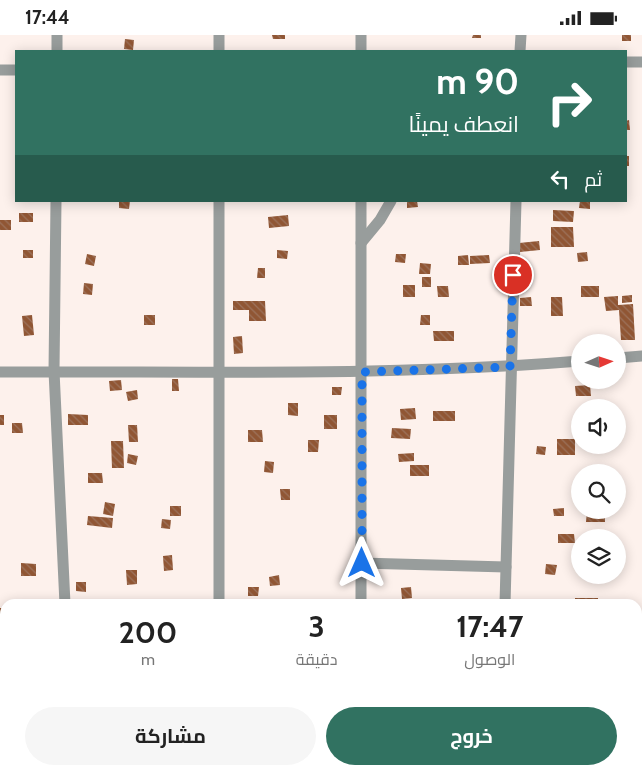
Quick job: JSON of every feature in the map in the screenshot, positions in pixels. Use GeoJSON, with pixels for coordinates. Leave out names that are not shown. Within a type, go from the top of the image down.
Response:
{"type":"FeatureCollection","features":[{"type":"Feature","properties":{"kind":"street"},"geometry":{"type":"LineString","coordinates":[[57,35],[57,50]]}},
{"type":"Feature","properties":{"kind":"street"},"geometry":{"type":"LineString","coordinates":[[218,35],[219,50]]}},
{"type":"Feature","properties":{"kind":"street"},"geometry":{"type":"LineString","coordinates":[[360,50],[361,35]]}},
{"type":"Feature","properties":{"kind":"street"},"geometry":{"type":"LineString","coordinates":[[520,35],[520,50]]}},
{"type":"Feature","properties":{"kind":"street"},"geometry":{"type":"LineString","coordinates":[[627,62],[642,62]]}},
{"type":"Feature","properties":{"kind":"street"},"geometry":{"type":"LineString","coordinates":[[0,70],[15,70]]}},
{"type":"Feature","properties":{"kind":"street"},"geometry":{"type":"LineString","coordinates":[[56,202],[54,371],[65,599]]}},
{"type":"Feature","properties":{"kind":"street"},"geometry":{"type":"LineString","coordinates":[[218,202],[219,599]]}},
{"type":"Feature","properties":{"kind":"street"},"geometry":{"type":"LineString","coordinates":[[361,202],[361,599]]}},
{"type":"Feature","properties":{"kind":"street"},"geometry":{"type":"LineString","coordinates":[[361,243],[380,220],[390,202]]}},
{"type":"Feature","properties":{"kind":"street"},"geometry":{"type":"LineString","coordinates":[[505,599],[516,202]]}},
{"type":"Feature","properties":{"kind":"street"},"geometry":{"type":"LineString","coordinates":[[626,357],[642,356]]}},
{"type":"Feature","properties":{"kind":"street"},"geometry":{"type":"LineString","coordinates":[[0,372],[362,372],[510,367],[571,362]]}},
{"type":"Feature","properties":{"kind":"street"},"geometry":{"type":"LineString","coordinates":[[362,563],[506,567]]}},
{"type":"Feature","properties":{"kind":"building"},"geometry":{"type":"Polygon","coordinates":[[[272,35],[285,35],[285,39],[273,39],[272,35]]]}},
{"type":"Feature","properties":{"kind":"building"},"geometry":{"type":"Polygon","coordinates":[[[473,35],[481,35],[481,38],[472,38],[473,35]]]}},
{"type":"Feature","properties":{"kind":"building"},"geometry":{"type":"Polygon","coordinates":[[[622,35],[631,35],[631,41],[622,41],[622,35]]]}},
{"type":"Feature","properties":{"kind":"building"},"geometry":{"type":"Polygon","coordinates":[[[125,39],[134,40],[133,50],[124,49],[125,39]]]}},
{"type":"Feature","properties":{"kind":"building"},"geometry":{"type":"Polygon","coordinates":[[[629,120],[630,130],[627,130],[627,121],[629,120]]]}},
{"type":"Feature","properties":{"kind":"building"},"geometry":{"type":"Polygon","coordinates":[[[627,156],[629,156],[629,166],[627,166],[627,156]]]}},
{"type":"Feature","properties":{"kind":"building"},"geometry":{"type":"Polygon","coordinates":[[[119,202],[130,202],[129,209],[119,208],[119,202]]]}},
{"type":"Feature","properties":{"kind":"building"},"geometry":{"type":"Polygon","coordinates":[[[407,202],[417,202],[418,207],[407,208],[407,202]]]}},
{"type":"Feature","properties":{"kind":"building"},"geometry":{"type":"Polygon","coordinates":[[[580,202],[590,202],[590,209],[579,208],[580,202]]]}},
{"type":"Feature","properties":{"kind":"building"},"geometry":{"type":"Polygon","coordinates":[[[553,210],[574,211],[573,222],[553,221],[553,210]]]}},
{"type":"Feature","properties":{"kind":"building"},"geometry":{"type":"Polygon","coordinates":[[[19,213],[33,213],[33,222],[19,222],[19,213]]]}},
{"type":"Feature","properties":{"kind":"building"},"geometry":{"type":"Polygon","coordinates":[[[288,215],[289,226],[269,228],[268,217],[288,215]]]}},
{"type":"Feature","properties":{"kind":"building"},"geometry":{"type":"Polygon","coordinates":[[[0,220],[11,220],[11,230],[0,230],[0,220]]]}},
{"type":"Feature","properties":{"kind":"building"},"geometry":{"type":"Polygon","coordinates":[[[551,227],[573,227],[574,247],[551,247],[551,227]]]}},
{"type":"Feature","properties":{"kind":"building"},"geometry":{"type":"Polygon","coordinates":[[[539,241],[540,250],[520,252],[519,243],[539,241]]]}},
{"type":"Feature","properties":{"kind":"building"},"geometry":{"type":"Polygon","coordinates":[[[23,250],[33,250],[33,258],[23,258],[23,250]]]}},
{"type":"Feature","properties":{"kind":"building"},"geometry":{"type":"Polygon","coordinates":[[[277,250],[288,251],[287,259],[277,258],[277,250]]]}},
{"type":"Feature","properties":{"kind":"building"},"geometry":{"type":"Polygon","coordinates":[[[587,252],[588,261],[578,262],[577,253],[587,252]]]}},
{"type":"Feature","properties":{"kind":"building"},"geometry":{"type":"Polygon","coordinates":[[[87,254],[96,256],[94,266],[85,264],[87,254]]]}},
{"type":"Feature","properties":{"kind":"building"},"geometry":{"type":"Polygon","coordinates":[[[396,254],[406,254],[405,263],[395,262],[396,254]]]}},
{"type":"Feature","properties":{"kind":"building"},"geometry":{"type":"Polygon","coordinates":[[[468,255],[469,265],[458,265],[458,256],[468,255]]]}},
{"type":"Feature","properties":{"kind":"building"},"geometry":{"type":"Polygon","coordinates":[[[489,255],[490,263],[470,264],[470,256],[489,255]]]}},
{"type":"Feature","properties":{"kind":"building"},"geometry":{"type":"Polygon","coordinates":[[[420,263],[431,264],[430,274],[419,274],[420,263]]]}},
{"type":"Feature","properties":{"kind":"building"},"geometry":{"type":"Polygon","coordinates":[[[258,268],[265,268],[265,278],[257,278],[258,268]]]}},
{"type":"Feature","properties":{"kind":"building"},"geometry":{"type":"Polygon","coordinates":[[[422,277],[431,277],[431,287],[422,287],[422,277]]]}},
{"type":"Feature","properties":{"kind":"building"},"geometry":{"type":"Polygon","coordinates":[[[84,283],[93,284],[92,295],[83,294],[84,283]]]}},
{"type":"Feature","properties":{"kind":"building"},"geometry":{"type":"Polygon","coordinates":[[[403,285],[415,285],[415,297],[403,297],[403,285]]]}},
{"type":"Feature","properties":{"kind":"building"},"geometry":{"type":"Polygon","coordinates":[[[437,286],[448,286],[449,297],[438,297],[437,286]]]}},
{"type":"Feature","properties":{"kind":"building"},"geometry":{"type":"Polygon","coordinates":[[[581,286],[599,286],[599,297],[581,297],[581,286]]]}},
{"type":"Feature","properties":{"kind":"building"},"geometry":{"type":"Polygon","coordinates":[[[632,295],[632,302],[622,303],[622,296],[632,295]]]}},
{"type":"Feature","properties":{"kind":"building"},"geometry":{"type":"Polygon","coordinates":[[[618,296],[618,305],[633,304],[635,340],[626,340],[626,334],[621,334],[619,310],[606,311],[604,297],[618,296]]]}},
{"type":"Feature","properties":{"kind":"building"},"geometry":{"type":"Polygon","coordinates":[[[531,297],[532,306],[520,306],[520,298],[531,297]]]}},
{"type":"Feature","properties":{"kind":"building"},"geometry":{"type":"Polygon","coordinates":[[[551,297],[562,297],[563,316],[551,316],[551,297]]]}},
{"type":"Feature","properties":{"kind":"building"},"geometry":{"type":"Polygon","coordinates":[[[233,301],[265,301],[266,321],[249,321],[249,310],[233,310],[233,301]]]}},
{"type":"Feature","properties":{"kind":"building"},"geometry":{"type":"Polygon","coordinates":[[[32,315],[34,335],[24,336],[22,316],[32,315]]]}},
{"type":"Feature","properties":{"kind":"building"},"geometry":{"type":"Polygon","coordinates":[[[144,315],[155,315],[155,325],[144,325],[144,315]]]}},
{"type":"Feature","properties":{"kind":"building"},"geometry":{"type":"Polygon","coordinates":[[[421,315],[430,315],[430,325],[420,325],[421,315]]]}},
{"type":"Feature","properties":{"kind":"building"},"geometry":{"type":"Polygon","coordinates":[[[433,331],[454,331],[454,341],[434,341],[433,331]]]}},
{"type":"Feature","properties":{"kind":"building"},"geometry":{"type":"Polygon","coordinates":[[[242,336],[243,353],[234,354],[233,337],[242,336]]]}},
{"type":"Feature","properties":{"kind":"building"},"geometry":{"type":"Polygon","coordinates":[[[172,379],[178,379],[179,391],[172,391],[172,379]]]}},
{"type":"Feature","properties":{"kind":"building"},"geometry":{"type":"Polygon","coordinates":[[[121,380],[122,390],[110,391],[109,381],[121,380]]]}},
{"type":"Feature","properties":{"kind":"building"},"geometry":{"type":"Polygon","coordinates":[[[332,387],[342,387],[341,395],[332,395],[332,387]]]}},
{"type":"Feature","properties":{"kind":"building"},"geometry":{"type":"Polygon","coordinates":[[[575,389],[590,389],[591,396],[576,396],[575,389]]]}},
{"type":"Feature","properties":{"kind":"building"},"geometry":{"type":"Polygon","coordinates":[[[137,390],[138,399],[128,401],[126,392],[137,390]]]}},
{"type":"Feature","properties":{"kind":"building"},"geometry":{"type":"Polygon","coordinates":[[[288,403],[298,403],[298,416],[288,415],[288,403]]]}},
{"type":"Feature","properties":{"kind":"building"},"geometry":{"type":"Polygon","coordinates":[[[415,408],[416,419],[401,420],[400,409],[415,408]]]}},
{"type":"Feature","properties":{"kind":"building"},"geometry":{"type":"Polygon","coordinates":[[[433,411],[455,411],[455,421],[433,421],[433,411]]]}},
{"type":"Feature","properties":{"kind":"building"},"geometry":{"type":"Polygon","coordinates":[[[68,414],[88,415],[88,425],[68,425],[68,414]]]}},
{"type":"Feature","properties":{"kind":"building"},"geometry":{"type":"Polygon","coordinates":[[[0,415],[4,415],[4,425],[0,425],[0,415]]]}},
{"type":"Feature","properties":{"kind":"building"},"geometry":{"type":"Polygon","coordinates":[[[324,415],[337,415],[337,429],[324,429],[324,415]]]}},
{"type":"Feature","properties":{"kind":"building"},"geometry":{"type":"Polygon","coordinates":[[[12,423],[22,423],[23,433],[12,433],[12,423]]]}},
{"type":"Feature","properties":{"kind":"building"},"geometry":{"type":"Polygon","coordinates":[[[128,425],[137,425],[138,442],[129,442],[128,425]]]}},
{"type":"Feature","properties":{"kind":"building"},"geometry":{"type":"Polygon","coordinates":[[[392,428],[411,429],[410,439],[391,438],[392,428]]]}},
{"type":"Feature","properties":{"kind":"building"},"geometry":{"type":"Polygon","coordinates":[[[248,430],[262,430],[263,442],[248,442],[248,430]]]}},
{"type":"Feature","properties":{"kind":"building"},"geometry":{"type":"Polygon","coordinates":[[[557,439],[571,439],[571,454],[575,455],[557,455],[557,439]]]}},
{"type":"Feature","properties":{"kind":"building"},"geometry":{"type":"Polygon","coordinates":[[[308,440],[319,440],[318,452],[308,452],[308,440]]]}},
{"type":"Feature","properties":{"kind":"building"},"geometry":{"type":"Polygon","coordinates":[[[111,441],[123,441],[124,468],[112,468],[111,441]]]}},
{"type":"Feature","properties":{"kind":"building"},"geometry":{"type":"Polygon","coordinates":[[[537,446],[546,447],[545,455],[536,454],[537,446]]]}},
{"type":"Feature","properties":{"kind":"building"},"geometry":{"type":"Polygon","coordinates":[[[414,453],[414,461],[399,462],[398,454],[414,453]]]}},
{"type":"Feature","properties":{"kind":"building"},"geometry":{"type":"Polygon","coordinates":[[[128,454],[138,456],[136,465],[127,463],[128,454]]]}},
{"type":"Feature","properties":{"kind":"building"},"geometry":{"type":"Polygon","coordinates":[[[265,461],[274,462],[273,473],[264,472],[265,461]]]}},
{"type":"Feature","properties":{"kind":"building"},"geometry":{"type":"Polygon","coordinates":[[[410,465],[429,465],[429,476],[410,476],[410,465]]]}},
{"type":"Feature","properties":{"kind":"building"},"geometry":{"type":"Polygon","coordinates":[[[88,473],[102,473],[103,483],[88,483],[88,473]]]}},
{"type":"Feature","properties":{"kind":"building"},"geometry":{"type":"Polygon","coordinates":[[[280,489],[290,489],[290,500],[281,500],[280,489]]]}},
{"type":"Feature","properties":{"kind":"building"},"geometry":{"type":"Polygon","coordinates":[[[105,502],[115,504],[113,516],[103,514],[105,502]]]}},
{"type":"Feature","properties":{"kind":"building"},"geometry":{"type":"Polygon","coordinates":[[[170,506],[181,506],[181,516],[170,516],[170,506]]]}},
{"type":"Feature","properties":{"kind":"building"},"geometry":{"type":"Polygon","coordinates":[[[564,508],[564,516],[554,516],[553,509],[564,508]]]}},
{"type":"Feature","properties":{"kind":"building"},"geometry":{"type":"Polygon","coordinates":[[[88,516],[113,518],[112,528],[87,525],[88,516]]]}},
{"type":"Feature","properties":{"kind":"building"},"geometry":{"type":"Polygon","coordinates":[[[162,519],[171,520],[170,529],[161,528],[162,519]]]}},
{"type":"Feature","properties":{"kind":"building"},"geometry":{"type":"Polygon","coordinates":[[[586,519],[605,519],[605,522],[586,522],[586,519]]]}},
{"type":"Feature","properties":{"kind":"building"},"geometry":{"type":"Polygon","coordinates":[[[558,534],[571,534],[571,543],[558,543],[558,534]]]}},
{"type":"Feature","properties":{"kind":"building"},"geometry":{"type":"Polygon","coordinates":[[[172,555],[173,570],[164,571],[163,556],[172,555]]]}},
{"type":"Feature","properties":{"kind":"building"},"geometry":{"type":"Polygon","coordinates":[[[21,563],[36,564],[36,576],[21,576],[21,563]]]}},
{"type":"Feature","properties":{"kind":"building"},"geometry":{"type":"Polygon","coordinates":[[[546,564],[557,565],[555,575],[545,574],[546,564]]]}},
{"type":"Feature","properties":{"kind":"building"},"geometry":{"type":"Polygon","coordinates":[[[126,570],[137,570],[137,584],[127,585],[126,570]]]}},
{"type":"Feature","properties":{"kind":"building"},"geometry":{"type":"Polygon","coordinates":[[[279,575],[280,585],[270,586],[269,577],[279,575]]]}},
{"type":"Feature","properties":{"kind":"building"},"geometry":{"type":"Polygon","coordinates":[[[76,582],[86,582],[86,592],[76,591],[76,582]]]}},
{"type":"Feature","properties":{"kind":"building"},"geometry":{"type":"Polygon","coordinates":[[[248,587],[259,587],[258,596],[248,596],[248,587]]]}},
{"type":"Feature","properties":{"kind":"building"},"geometry":{"type":"Polygon","coordinates":[[[411,587],[412,598],[402,599],[401,588],[411,587]]]}},
{"type":"Feature","properties":{"kind":"building"},"geometry":{"type":"Polygon","coordinates":[[[575,598],[598,598],[598,599],[575,598]]]}},
{"type":"Feature","properties":{"kind":"route"},"geometry":{"type":"LineString","coordinates":[[362,563],[362,372],[510,367],[513,275]]}}]}
